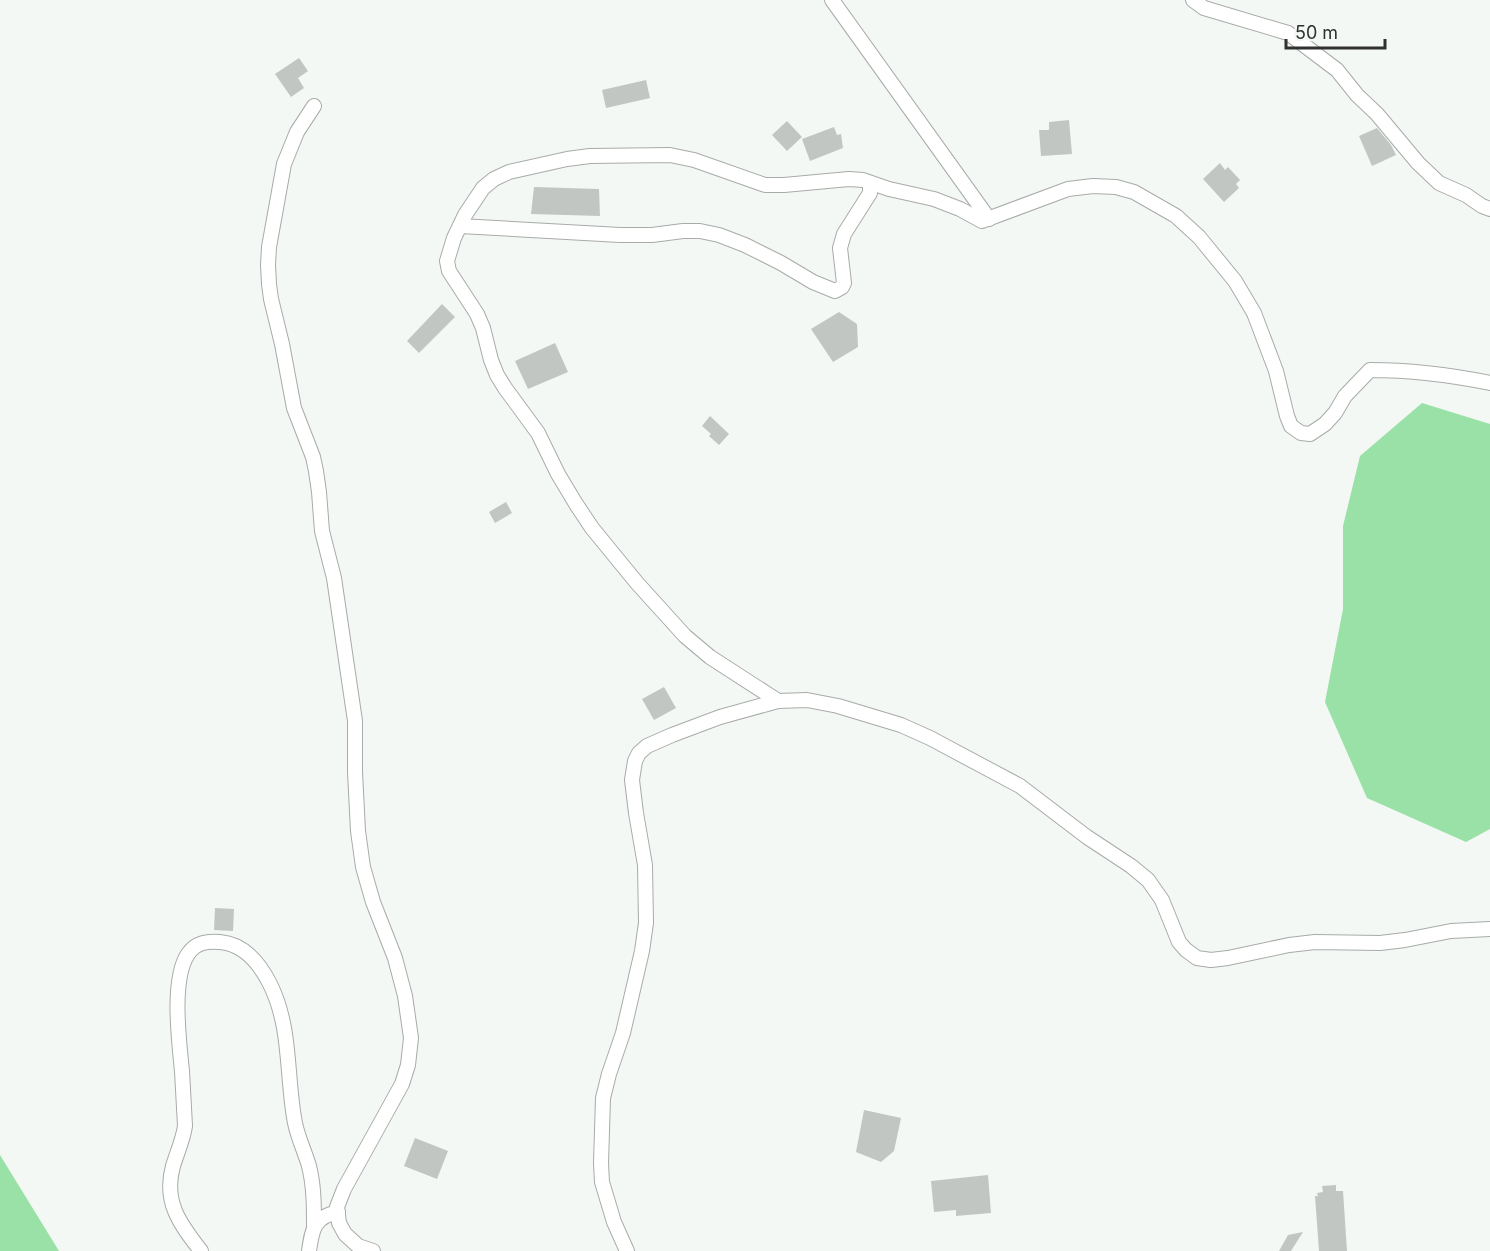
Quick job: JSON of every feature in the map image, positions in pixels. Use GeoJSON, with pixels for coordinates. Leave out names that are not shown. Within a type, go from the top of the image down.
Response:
{"type":"FeatureCollection","features":[{"type":"Feature","properties":{"kind":"street"},"geometry":{"type":"LineString","coordinates":[[832,0],[989,219]]}},
{"type":"Feature","properties":{"kind":"street"},"geometry":{"type":"LineString","coordinates":[[1193,0],[1204,8],[1288,33],[1337,70],[1418,163],[1439,183],[1490,209]]}},
{"type":"Feature","properties":{"kind":"street"},"geometry":{"type":"LineString","coordinates":[[314,106],[297,132],[284,164],[267,265],[271,299],[294,408],[316,471],[322,531],[334,578],[355,721],[355,772],[363,867],[370,893],[395,958],[405,996],[411,1038],[408,1065],[402,1084],[344,1189],[337,1207],[339,1223],[345,1234],[358,1246],[374,1251]]}},
{"type":"Feature","properties":{"kind":"street"},"geometry":{"type":"LineString","coordinates":[[778,701],[710,657],[685,636],[637,583],[592,528],[558,474],[538,433],[497,375],[483,327],[449,271],[447,261],[465,215],[483,188],[494,179],[509,172],[578,157],[670,155],[694,160],[765,184],[863,180],[889,189],[934,199],[982,221],[1068,189],[1093,186],[1116,187],[1134,192],[1176,216],[1199,237],[1235,281],[1254,313],[1276,371],[1291,426],[1301,433],[1310,434],[1325,424],[1345,396],[1370,370],[1457,377],[1490,383]]}},
{"type":"Feature","properties":{"kind":"street"},"geometry":{"type":"LineString","coordinates":[[460,226],[620,235],[700,231],[719,235],[745,245],[813,282],[835,291],[844,283],[840,248],[843,234],[870,193],[870,183]]}},
{"type":"Feature","properties":{"kind":"street"},"geometry":{"type":"LineString","coordinates":[[627,1251],[607,1203],[602,1182],[601,1163],[603,1098],[623,1033],[642,951],[646,923],[645,865],[632,780],[635,761],[639,753],[647,746],[720,717],[778,701],[807,700],[838,706],[901,724],[930,738],[1020,786],[1148,880],[1162,900],[1179,942],[1197,958],[1211,960],[1228,958],[1315,942],[1380,943],[1451,931],[1490,929]]}},
{"type":"Feature","properties":{"kind":"street"},"geometry":{"type":"LineString","coordinates":[[201,1251],[176,1214],[170,1196],[173,1167],[185,1126],[177,1004],[183,965],[189,953],[200,943],[216,942],[236,945],[259,965],[280,1008],[285,1030],[295,1125],[309,1165],[312,1182],[314,1226],[309,1251]]}},
{"type":"Feature","properties":{"kind":"street"},"geometry":{"type":"LineString","coordinates":[[314,1226],[322,1217],[338,1212]]}},
{"type":"Feature","properties":{"kind":"green space"},"geometry":{"type":"Polygon","coordinates":[[[1422,403],[1490,424],[1490,829],[1466,842],[1367,798],[1325,702],[1343,609],[1343,526],[1360,456],[1422,403]]]}},
{"type":"Feature","properties":{"kind":"green space"},"geometry":{"type":"Polygon","coordinates":[[[0,1155],[59,1251],[0,1251],[0,1155]]]}},
{"type":"Feature","properties":{"kind":"building"},"geometry":{"type":"Polygon","coordinates":[[[299,58],[308,71],[298,78],[304,88],[291,97],[275,74],[299,58]]]}},
{"type":"Feature","properties":{"kind":"building"},"geometry":{"type":"Polygon","coordinates":[[[646,80],[650,98],[606,108],[602,90],[646,80]]]}},
{"type":"Feature","properties":{"kind":"building"},"geometry":{"type":"Polygon","coordinates":[[[1069,120],[1072,154],[1041,156],[1039,130],[1049,130],[1049,122],[1069,120]]]}},
{"type":"Feature","properties":{"kind":"building"},"geometry":{"type":"Polygon","coordinates":[[[787,121],[802,137],[787,151],[772,135],[787,121]]]}},
{"type":"Feature","properties":{"kind":"building"},"geometry":{"type":"Polygon","coordinates":[[[834,127],[837,135],[841,134],[843,148],[810,161],[802,139],[834,127]]]}},
{"type":"Feature","properties":{"kind":"building"},"geometry":{"type":"Polygon","coordinates":[[[1377,128],[1396,155],[1372,166],[1359,136],[1377,128]]]}},
{"type":"Feature","properties":{"kind":"building"},"geometry":{"type":"Polygon","coordinates":[[[1220,163],[1225,170],[1228,167],[1240,180],[1236,184],[1239,188],[1224,202],[1203,179],[1220,163]]]}},
{"type":"Feature","properties":{"kind":"building"},"geometry":{"type":"Polygon","coordinates":[[[534,187],[599,189],[600,216],[531,214],[534,187]]]}},
{"type":"Feature","properties":{"kind":"building"},"geometry":{"type":"Polygon","coordinates":[[[442,304],[455,317],[419,353],[407,341],[442,304]]]}},
{"type":"Feature","properties":{"kind":"building"},"geometry":{"type":"Polygon","coordinates":[[[839,312],[857,324],[858,347],[833,362],[811,329],[839,312]]]}},
{"type":"Feature","properties":{"kind":"building"},"geometry":{"type":"Polygon","coordinates":[[[555,343],[568,372],[528,389],[515,361],[555,343]]]}},
{"type":"Feature","properties":{"kind":"building"},"geometry":{"type":"Polygon","coordinates":[[[710,416],[729,434],[719,445],[702,426],[710,416]]]}},
{"type":"Feature","properties":{"kind":"building"},"geometry":{"type":"Polygon","coordinates":[[[506,502],[512,513],[495,523],[489,512],[506,502]]]}},
{"type":"Feature","properties":{"kind":"building"},"geometry":{"type":"Polygon","coordinates":[[[664,687],[676,708],[654,720],[642,699],[664,687]]]}},
{"type":"Feature","properties":{"kind":"building"},"geometry":{"type":"Polygon","coordinates":[[[215,908],[234,909],[233,931],[214,930],[215,908]]]}},
{"type":"Feature","properties":{"kind":"building"},"geometry":{"type":"Polygon","coordinates":[[[864,1110],[901,1118],[894,1151],[881,1162],[856,1152],[864,1110]]]}},
{"type":"Feature","properties":{"kind":"building"},"geometry":{"type":"Polygon","coordinates":[[[415,1138],[448,1151],[437,1179],[404,1166],[415,1138]]]}},
{"type":"Feature","properties":{"kind":"building"},"geometry":{"type":"Polygon","coordinates":[[[988,1175],[991,1213],[956,1216],[956,1210],[934,1212],[931,1181],[988,1175]]]}},
{"type":"Feature","properties":{"kind":"building"},"geometry":{"type":"Polygon","coordinates":[[[1336,1185],[1336,1191],[1343,1191],[1347,1251],[1319,1251],[1315,1196],[1323,1192],[1322,1186],[1336,1185]]]}},
{"type":"Feature","properties":{"kind":"building"},"geometry":{"type":"Polygon","coordinates":[[[1303,1232],[1291,1251],[1279,1251],[1288,1235],[1303,1232]]]}}]}
